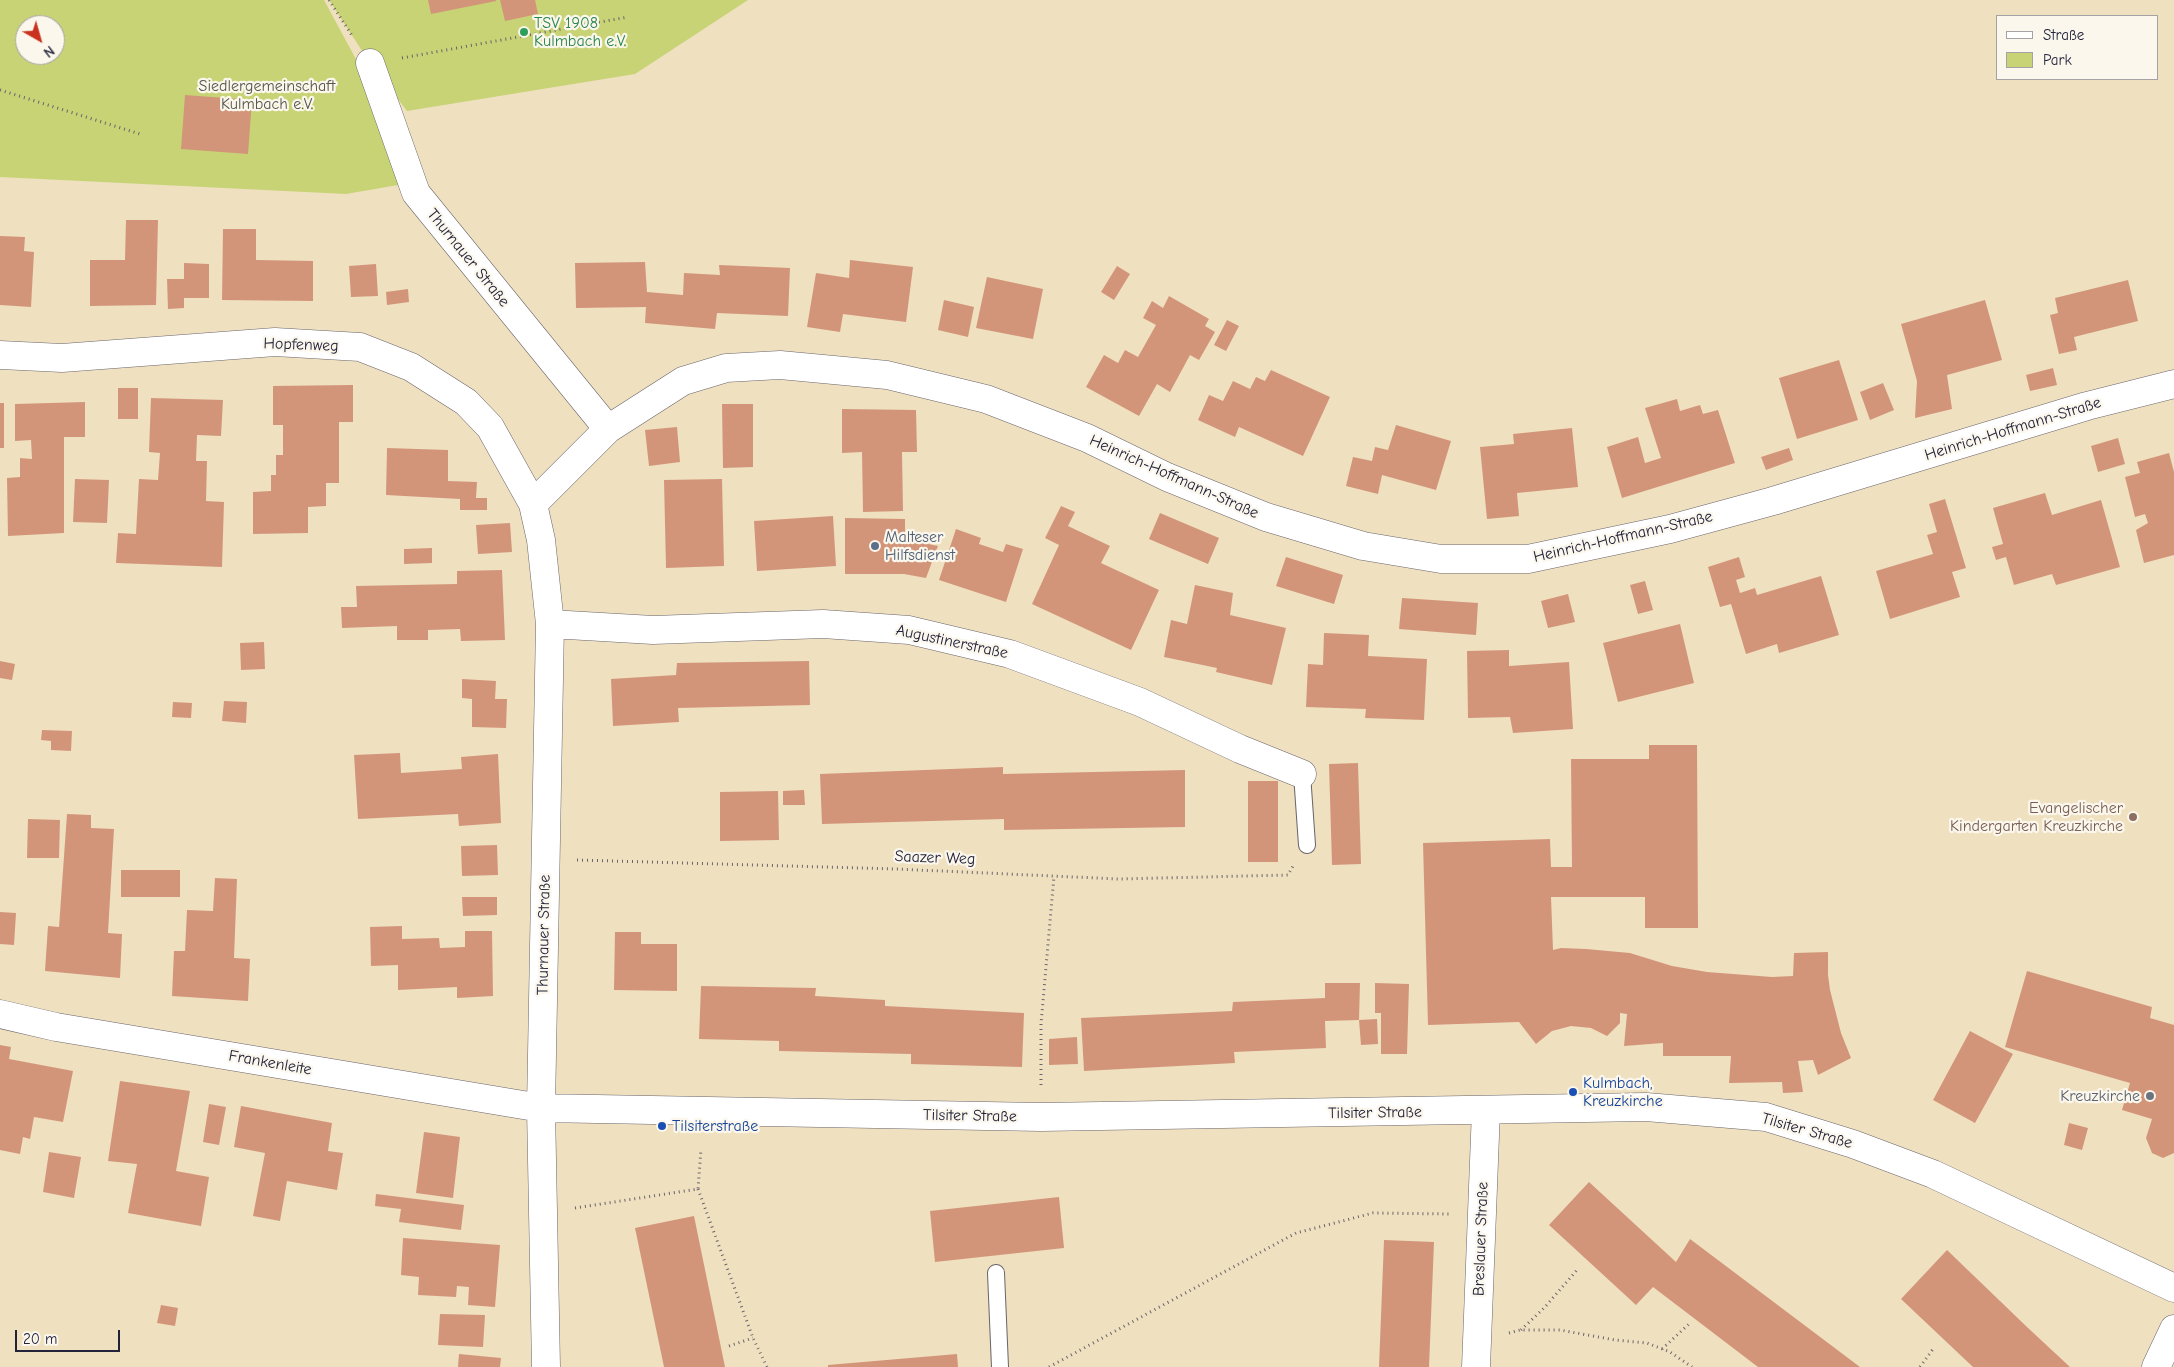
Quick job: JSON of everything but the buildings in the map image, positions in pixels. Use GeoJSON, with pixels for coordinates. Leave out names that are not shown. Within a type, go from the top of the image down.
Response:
{"type":"FeatureCollection","features":[{"type":"Feature","properties":{"kind":"street","name":"Thurnauer Straße"},"geometry":{"type":"LineString","coordinates":[[370,63],[416,193],[608,429]]}},
{"type":"Feature","properties":{"kind":"street","name":"Hopfenweg"},"geometry":{"type":"LineString","coordinates":[[0,355],[62,358],[275,342],[360,347],[411,367],[466,402],[490,427],[533,504]]}},
{"type":"Feature","properties":{"kind":"street","name":"Heinrich-Hoffmann-Straße"},"geometry":{"type":"LineString","coordinates":[[533,504],[608,429],[683,381],[726,368],[780,365],[887,375],[986,399],[1087,438],[1167,476],[1266,517],[1363,546],[1441,559],[1528,559],[1670,529],[1773,501],[2087,406],[2174,384]]}},
{"type":"Feature","properties":{"kind":"street","name":"Thurnauer Straße"},"geometry":{"type":"LineString","coordinates":[[533,504],[542,540],[550,624],[541,1108],[546,1367]]}},
{"type":"Feature","properties":{"kind":"street","name":"Augustinerstraße"},"geometry":{"type":"LineString","coordinates":[[550,624],[653,630],[823,624],[909,630],[1010,654],[1140,702],[1240,749],[1302,774]]}},
{"type":"Feature","properties":{"kind":"street","name":"Frankenleite"},"geometry":{"type":"LineString","coordinates":[[0,1014],[56,1027],[541,1108]]}},
{"type":"Feature","properties":{"kind":"street","name":"Tilsiter Straße"},"geometry":{"type":"LineString","coordinates":[[541,1108],[1041,1117],[1646,1107],[1766,1117],[1853,1144],[1933,1174],[2174,1288]]}},
{"type":"Feature","properties":{"kind":"street","name":"Breslauer Straße"},"geometry":{"type":"LineString","coordinates":[[1477,1355],[1486,1110]]}},
{"type":"Feature","properties":{"kind":"street"},"geometry":{"type":"LineString","coordinates":[[2156,1367],[2174,1329]]}},
{"type":"Feature","properties":{"kind":"lane"},"geometry":{"type":"LineString","coordinates":[[1302,774],[1307,845]]}},
{"type":"Feature","properties":{"kind":"lane"},"geometry":{"type":"LineString","coordinates":[[996,1274],[1000,1367]]}},
{"type":"Feature","properties":{"kind":"path"},"geometry":{"type":"LineString","coordinates":[[329,0],[370,63],[628,17]]}},
{"type":"Feature","properties":{"kind":"path"},"geometry":{"type":"LineString","coordinates":[[0,90],[140,134]]}},
{"type":"Feature","properties":{"kind":"path","name":"Saazer Weg"},"geometry":{"type":"LineString","coordinates":[[546,859],[896,869],[1119,879],[1288,875],[1307,845]]}},
{"type":"Feature","properties":{"kind":"path"},"geometry":{"type":"LineString","coordinates":[[1041,1117],[1041,1024],[1054,876]]}},
{"type":"Feature","properties":{"kind":"path"},"geometry":{"type":"LineString","coordinates":[[701,1149],[698,1189],[753,1338],[767,1367]]}},
{"type":"Feature","properties":{"kind":"path"},"geometry":{"type":"LineString","coordinates":[[543,1213],[698,1189]]}},
{"type":"Feature","properties":{"kind":"path"},"geometry":{"type":"LineString","coordinates":[[1049,1367],[1296,1233],[1373,1213],[1482,1214]]}},
{"type":"Feature","properties":{"kind":"path"},"geometry":{"type":"LineString","coordinates":[[1477,1355],[1520,1330],[1545,1307],[1577,1270]]}},
{"type":"Feature","properties":{"kind":"path"},"geometry":{"type":"LineString","coordinates":[[1662,1349],[1689,1324]]}},
{"type":"Feature","properties":{"kind":"path"},"geometry":{"type":"LineString","coordinates":[[1520,1330],[1560,1330],[1615,1340],[1647,1343],[1670,1352],[1692,1367]]}},
{"type":"Feature","properties":{"kind":"path"},"geometry":{"type":"LineString","coordinates":[[730,1346],[753,1338]]}},
{"type":"Feature","properties":{"kind":"path"},"geometry":{"type":"LineString","coordinates":[[1920,1367],[1933,1349]]}},
{"type":"Feature","properties":{"kind":"green space","name":"Siedlergemeinschaft Kulmbach e.V."},"geometry":{"type":"Polygon","coordinates":[[[0,0],[324,0],[358,63],[404,184],[346,194],[0,177],[0,0]]]}},
{"type":"Feature","properties":{"kind":"green space","name":"TSV 1908 Kulmbach e.V."},"geometry":{"type":"Polygon","coordinates":[[[329,0],[748,0],[635,74],[407,111],[370,63],[329,0]]]}},
{"type":"Feature","properties":{"kind":"place","name":"TSV 1908 Kulmbach e.V."},"geometry":{"type":"Point","coordinates":[524,32]}},
{"type":"Feature","properties":{"kind":"place","name":"Malteser Hilfsdienst"},"geometry":{"type":"Point","coordinates":[875,546]}},
{"type":"Feature","properties":{"kind":"place","name":"Evangelischer Kindergarten Kreuzkirche"},"geometry":{"type":"Point","coordinates":[2133,817]}},
{"type":"Feature","properties":{"kind":"place","name":"Kulmbach, Kreuzkirche"},"geometry":{"type":"Point","coordinates":[1573,1092]}},
{"type":"Feature","properties":{"kind":"place","name":"Kreuzkirche"},"geometry":{"type":"Point","coordinates":[2150,1096]}},
{"type":"Feature","properties":{"kind":"place","name":"Tilsiterstraße"},"geometry":{"type":"Point","coordinates":[662,1126]}}]}
